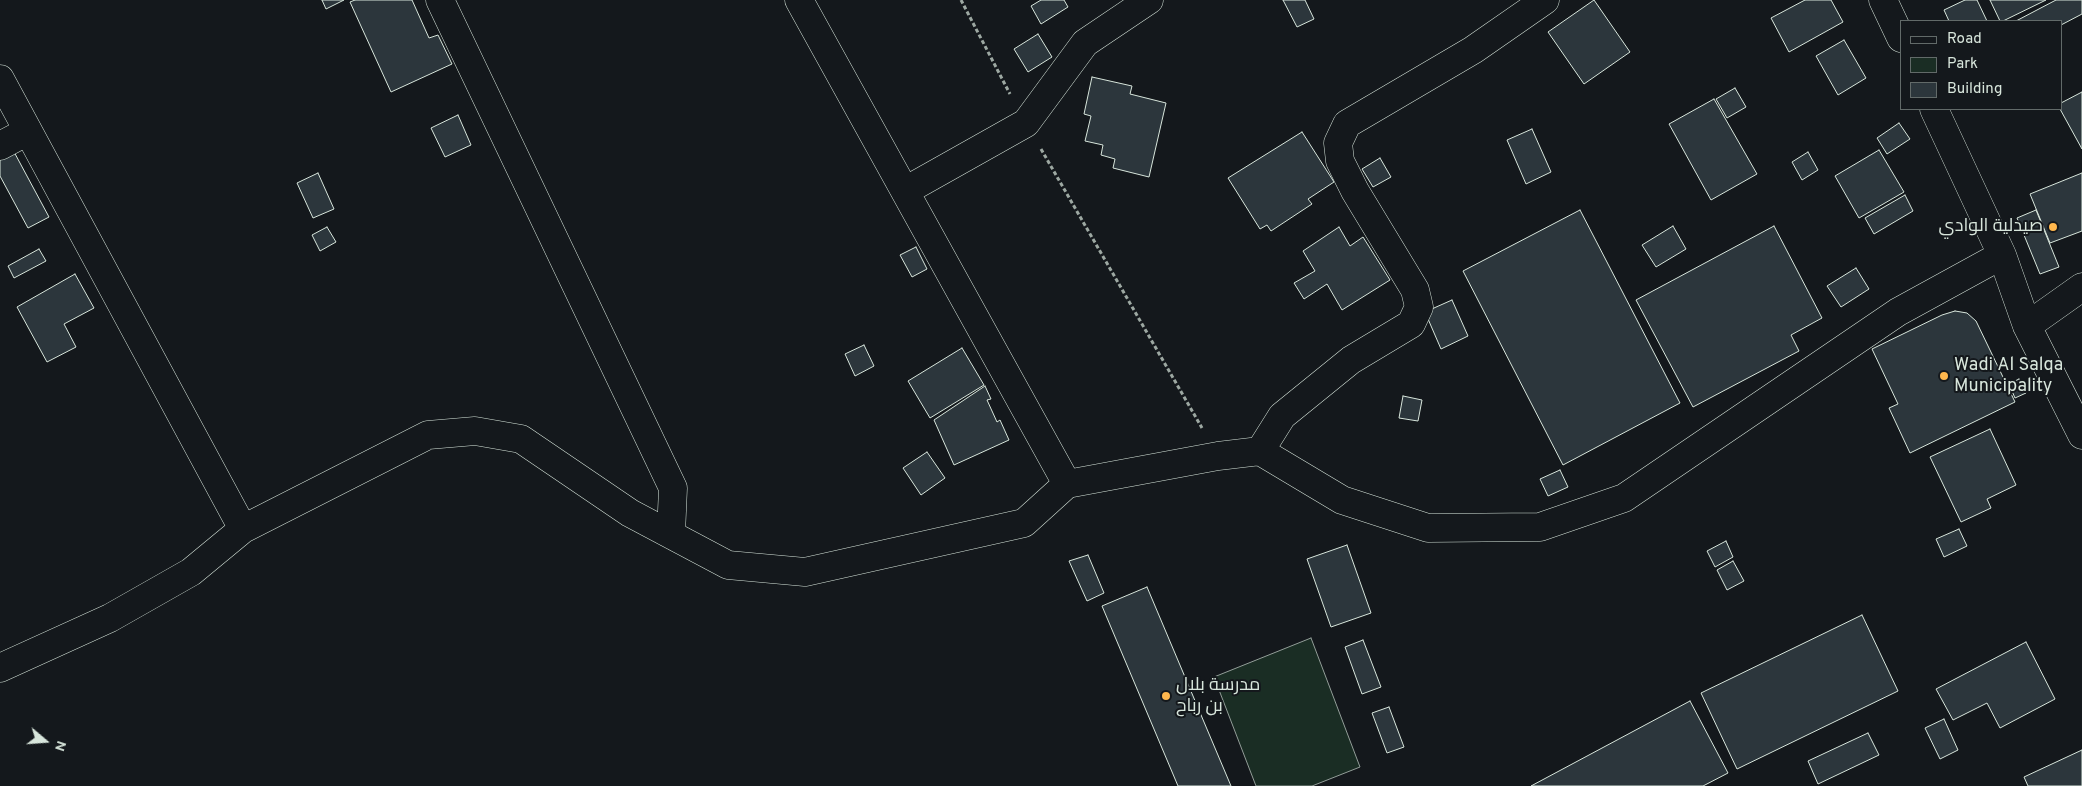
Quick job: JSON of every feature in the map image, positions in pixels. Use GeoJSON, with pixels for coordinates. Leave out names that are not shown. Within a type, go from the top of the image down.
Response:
{"type":"FeatureCollection","features":[{"type":"Feature","properties":{"kind":"street"},"geometry":{"type":"LineString","coordinates":[[440,0],[673,488],[670,534]]}},
{"type":"Feature","properties":{"kind":"street"},"geometry":{"type":"LineString","coordinates":[[799,0],[1067,484]]}},
{"type":"Feature","properties":{"kind":"street"},"geometry":{"type":"LineString","coordinates":[[905,191],[1026,123],[1085,43],[1149,0]]}},
{"type":"Feature","properties":{"kind":"street"},"geometry":{"type":"LineString","coordinates":[[1260,451],[1282,416],[1351,360],[1411,324],[1419,307],[1415,290],[1355,191],[1340,161],[1338,143],[1347,124],[1473,50],[1545,0]]}},
{"type":"Feature","properties":{"kind":"street"},"geometry":{"type":"LineString","coordinates":[[1883,0],[1900,36]]}},
{"type":"Feature","properties":{"kind":"street"},"geometry":{"type":"LineString","coordinates":[[0,79],[243,529]]}},
{"type":"Feature","properties":{"kind":"street"},"geometry":{"type":"LineString","coordinates":[[1934,110],[2002,255],[2027,326],[2082,435]]}},
{"type":"Feature","properties":{"kind":"street"},"geometry":{"type":"LineString","coordinates":[[0,146],[28,131]]}},
{"type":"Feature","properties":{"kind":"street"},"geometry":{"type":"LineString","coordinates":[[0,668],[110,618],[191,572],[243,529],[428,435],[475,431],[521,438],[630,513],[728,565],[805,572],[1024,523],[1067,484],[1218,456],[1260,451],[1342,500],[1428,528],[1540,527],[1624,498],[1898,312],[2002,255]]}},
{"type":"Feature","properties":{"kind":"street"},"geometry":{"type":"LineString","coordinates":[[2027,326],[2082,287]]}},
{"type":"Feature","properties":{"kind":"path"},"geometry":{"type":"LineString","coordinates":[[961,0],[1026,123],[1218,456]]}},
{"type":"Feature","properties":{"kind":"green space"},"geometry":{"type":"Polygon","coordinates":[[[1311,638],[1360,767],[1312,786],[1256,786],[1214,677],[1311,638]]]}},
{"type":"Feature","properties":{"kind":"building"},"geometry":{"type":"Polygon","coordinates":[[[322,0],[344,0],[326,9],[322,0]]]}},
{"type":"Feature","properties":{"kind":"building"},"geometry":{"type":"Polygon","coordinates":[[[355,0],[412,0],[429,38],[438,35],[452,64],[391,92],[350,2],[355,0]]]}},
{"type":"Feature","properties":{"kind":"building"},"geometry":{"type":"Polygon","coordinates":[[[1041,0],[1064,0],[1068,7],[1041,24],[1031,6],[1041,0]]]}},
{"type":"Feature","properties":{"kind":"building"},"geometry":{"type":"Polygon","coordinates":[[[1283,0],[1305,0],[1314,19],[1297,27],[1283,0]]]}},
{"type":"Feature","properties":{"kind":"building"},"geometry":{"type":"Polygon","coordinates":[[[1594,0],[1630,52],[1584,84],[1548,32],[1594,0]]]}},
{"type":"Feature","properties":{"kind":"building"},"geometry":{"type":"Polygon","coordinates":[[[1805,0],[1831,0],[1843,22],[1789,52],[1771,18],[1805,0]]]}},
{"type":"Feature","properties":{"kind":"building"},"geometry":{"type":"Polygon","coordinates":[[[1965,0],[1977,0],[1987,20],[1949,20],[1944,10],[1965,0]]]}},
{"type":"Feature","properties":{"kind":"building"},"geometry":{"type":"Polygon","coordinates":[[[1990,0],[2046,0],[2005,20],[2000,20],[1990,0]]]}},
{"type":"Feature","properties":{"kind":"building"},"geometry":{"type":"Polygon","coordinates":[[[2056,0],[2082,0],[2082,14],[2062,24],[2062,20],[2018,20],[2056,0]]]}},
{"type":"Feature","properties":{"kind":"building"},"geometry":{"type":"Polygon","coordinates":[[[1038,34],[1052,57],[1028,72],[1014,49],[1038,34]]]}},
{"type":"Feature","properties":{"kind":"building"},"geometry":{"type":"Polygon","coordinates":[[[1844,40],[1866,78],[1838,95],[1816,56],[1844,40]]]}},
{"type":"Feature","properties":{"kind":"building"},"geometry":{"type":"Polygon","coordinates":[[[1092,77],[1132,86],[1130,94],[1166,103],[1149,177],[1113,168],[1115,159],[1101,155],[1103,145],[1085,141],[1091,116],[1084,114],[1092,77]]]}},
{"type":"Feature","properties":{"kind":"building"},"geometry":{"type":"Polygon","coordinates":[[[1735,88],[1746,107],[1727,118],[1716,99],[1735,88]]]}},
{"type":"Feature","properties":{"kind":"building"},"geometry":{"type":"Polygon","coordinates":[[[2082,92],[2082,149],[2061,110],[2062,102],[2082,92]]]}},
{"type":"Feature","properties":{"kind":"building"},"geometry":{"type":"Polygon","coordinates":[[[1714,99],[1757,174],[1711,200],[1669,124],[1714,99]]]}},
{"type":"Feature","properties":{"kind":"building"},"geometry":{"type":"Polygon","coordinates":[[[458,115],[471,145],[445,157],[431,128],[458,115]]]}},
{"type":"Feature","properties":{"kind":"building"},"geometry":{"type":"Polygon","coordinates":[[[1899,123],[1910,139],[1887,154],[1877,138],[1899,123]]]}},
{"type":"Feature","properties":{"kind":"building"},"geometry":{"type":"Polygon","coordinates":[[[1532,129],[1551,172],[1526,184],[1507,140],[1532,129]]]}},
{"type":"Feature","properties":{"kind":"building"},"geometry":{"type":"Polygon","coordinates":[[[1302,132],[1334,182],[1308,199],[1312,204],[1271,231],[1267,225],[1260,229],[1228,178],[1302,132]]]}},
{"type":"Feature","properties":{"kind":"building"},"geometry":{"type":"Polygon","coordinates":[[[13,150],[49,217],[28,228],[0,176],[0,157],[13,150]]]}},
{"type":"Feature","properties":{"kind":"building"},"geometry":{"type":"Polygon","coordinates":[[[1879,150],[1904,192],[1859,218],[1835,176],[1879,150]]]}},
{"type":"Feature","properties":{"kind":"building"},"geometry":{"type":"Polygon","coordinates":[[[1808,152],[1818,170],[1802,180],[1792,162],[1808,152]]]}},
{"type":"Feature","properties":{"kind":"building"},"geometry":{"type":"Polygon","coordinates":[[[1380,158],[1391,177],[1373,187],[1362,169],[1380,158]]]}},
{"type":"Feature","properties":{"kind":"building"},"geometry":{"type":"Polygon","coordinates":[[[318,173],[334,209],[313,218],[297,183],[318,173]]]}},
{"type":"Feature","properties":{"kind":"building"},"geometry":{"type":"Polygon","coordinates":[[[2082,173],[2082,231],[2050,243],[2030,194],[2082,173]]]}},
{"type":"Feature","properties":{"kind":"building"},"geometry":{"type":"Polygon","coordinates":[[[1905,195],[1913,211],[1874,234],[1865,218],[1905,195]]]}},
{"type":"Feature","properties":{"kind":"building"},"geometry":{"type":"Polygon","coordinates":[[[1580,210],[1680,403],[1563,465],[1463,271],[1580,210]]]}},
{"type":"Feature","properties":{"kind":"building"},"geometry":{"type":"Polygon","coordinates":[[[2036,210],[2059,267],[2040,274],[2017,218],[2036,210]]]}},
{"type":"Feature","properties":{"kind":"building"},"geometry":{"type":"Polygon","coordinates":[[[1673,226],[1686,249],[1656,267],[1642,245],[1673,226]]]}},
{"type":"Feature","properties":{"kind":"building"},"geometry":{"type":"Polygon","coordinates":[[[1774,226],[1822,318],[1791,335],[1799,351],[1693,407],[1636,300],[1774,226]]]}},
{"type":"Feature","properties":{"kind":"building"},"geometry":{"type":"Polygon","coordinates":[[[327,227],[336,242],[320,251],[312,235],[327,227]]]}},
{"type":"Feature","properties":{"kind":"building"},"geometry":{"type":"Polygon","coordinates":[[[1339,227],[1350,246],[1363,237],[1390,280],[1342,310],[1327,284],[1304,299],[1294,283],[1315,271],[1303,251],[1339,227]]]}},
{"type":"Feature","properties":{"kind":"building"},"geometry":{"type":"Polygon","coordinates":[[[916,247],[927,269],[912,277],[900,255],[916,247]]]}},
{"type":"Feature","properties":{"kind":"building"},"geometry":{"type":"Polygon","coordinates":[[[39,249],[46,261],[14,278],[8,266],[39,249]]]}},
{"type":"Feature","properties":{"kind":"building"},"geometry":{"type":"Polygon","coordinates":[[[1856,268],[1869,289],[1841,307],[1827,286],[1856,268]]]}},
{"type":"Feature","properties":{"kind":"building"},"geometry":{"type":"Polygon","coordinates":[[[75,274],[94,308],[64,324],[76,347],[47,362],[17,307],[75,274]]]}},
{"type":"Feature","properties":{"kind":"building"},"geometry":{"type":"Polygon","coordinates":[[[1452,300],[1468,336],[1441,349],[1425,312],[1452,300]]]}},
{"type":"Feature","properties":{"kind":"building","name":"Wadi Al Salqa Municipality"},"geometry":{"type":"Polygon","coordinates":[[[1955,311],[1967,313],[1976,321],[2015,402],[1910,453],[1889,408],[1898,404],[1872,349],[1942,315],[1955,311]]]}},
{"type":"Feature","properties":{"kind":"building"},"geometry":{"type":"Polygon","coordinates":[[[864,345],[874,366],[855,376],[845,354],[864,345]]]}},
{"type":"Feature","properties":{"kind":"building"},"geometry":{"type":"Polygon","coordinates":[[[962,348],[984,385],[930,418],[908,381],[962,348]]]}},
{"type":"Feature","properties":{"kind":"building"},"geometry":{"type":"Polygon","coordinates":[[[2019,379],[2026,393],[2015,398],[2009,384],[2019,379]]]}},
{"type":"Feature","properties":{"kind":"building"},"geometry":{"type":"Polygon","coordinates":[[[985,386],[991,399],[987,400],[997,422],[1000,420],[1009,440],[954,465],[934,420],[985,386]]]}},
{"type":"Feature","properties":{"kind":"building"},"geometry":{"type":"Polygon","coordinates":[[[1403,396],[1422,400],[1418,421],[1399,418],[1403,396]]]}},
{"type":"Feature","properties":{"kind":"building"},"geometry":{"type":"Polygon","coordinates":[[[1990,429],[2016,485],[1987,499],[1991,508],[1961,522],[1930,457],[1990,429]]]}},
{"type":"Feature","properties":{"kind":"building"},"geometry":{"type":"Polygon","coordinates":[[[927,452],[945,478],[921,495],[903,468],[927,452]]]}},
{"type":"Feature","properties":{"kind":"building"},"geometry":{"type":"Polygon","coordinates":[[[1560,470],[1568,487],[1548,496],[1540,479],[1560,470]]]}},
{"type":"Feature","properties":{"kind":"building"},"geometry":{"type":"Polygon","coordinates":[[[1959,529],[1967,546],[1944,557],[1936,539],[1959,529]]]}},
{"type":"Feature","properties":{"kind":"building"},"geometry":{"type":"Polygon","coordinates":[[[1726,541],[1733,557],[1715,567],[1707,551],[1726,541]]]}},
{"type":"Feature","properties":{"kind":"building"},"geometry":{"type":"Polygon","coordinates":[[[1347,545],[1371,613],[1331,627],[1307,559],[1347,545]]]}},
{"type":"Feature","properties":{"kind":"building"},"geometry":{"type":"Polygon","coordinates":[[[1088,555],[1104,593],[1087,601],[1069,561],[1088,555]]]}},
{"type":"Feature","properties":{"kind":"building"},"geometry":{"type":"Polygon","coordinates":[[[1733,561],[1744,581],[1727,590],[1717,570],[1733,561]]]}},
{"type":"Feature","properties":{"kind":"building","name":"مدرسة بلال بن رباح"},"geometry":{"type":"Polygon","coordinates":[[[1147,587],[1231,786],[1178,786],[1102,606],[1147,587]]]}},
{"type":"Feature","properties":{"kind":"building"},"geometry":{"type":"Polygon","coordinates":[[[1862,615],[1898,691],[1737,769],[1701,693],[1862,615]]]}},
{"type":"Feature","properties":{"kind":"building"},"geometry":{"type":"Polygon","coordinates":[[[1363,640],[1381,687],[1362,694],[1345,647],[1363,640]]]}},
{"type":"Feature","properties":{"kind":"building"},"geometry":{"type":"Polygon","coordinates":[[[2026,642],[2055,699],[2000,728],[1987,703],[1953,720],[1936,689],[2026,642]]]}},
{"type":"Feature","properties":{"kind":"building"},"geometry":{"type":"Polygon","coordinates":[[[1690,701],[1728,773],[1703,786],[1531,786],[1690,701]]]}},
{"type":"Feature","properties":{"kind":"building"},"geometry":{"type":"Polygon","coordinates":[[[1389,707],[1404,747],[1387,753],[1372,713],[1389,707]]]}},
{"type":"Feature","properties":{"kind":"building"},"geometry":{"type":"Polygon","coordinates":[[[1944,719],[1958,750],[1940,759],[1925,728],[1944,719]]]}},
{"type":"Feature","properties":{"kind":"building"},"geometry":{"type":"Polygon","coordinates":[[[1868,733],[1879,755],[1818,784],[1808,761],[1868,733]]]}},
{"type":"Feature","properties":{"kind":"building"},"geometry":{"type":"Polygon","coordinates":[[[2082,750],[2082,786],[2028,786],[2024,777],[2082,750]]]}},
{"type":"Feature","properties":{"kind":"place","name":"صيدلية الوادي"},"geometry":{"type":"Point","coordinates":[2053,227]}},
{"type":"Feature","properties":{"kind":"place","name":"Wadi Al Salqa Municipality"},"geometry":{"type":"Point","coordinates":[1944,376]}},
{"type":"Feature","properties":{"kind":"place","name":"مدرسة بلال بن رباح"},"geometry":{"type":"Point","coordinates":[1166,696]}}]}
